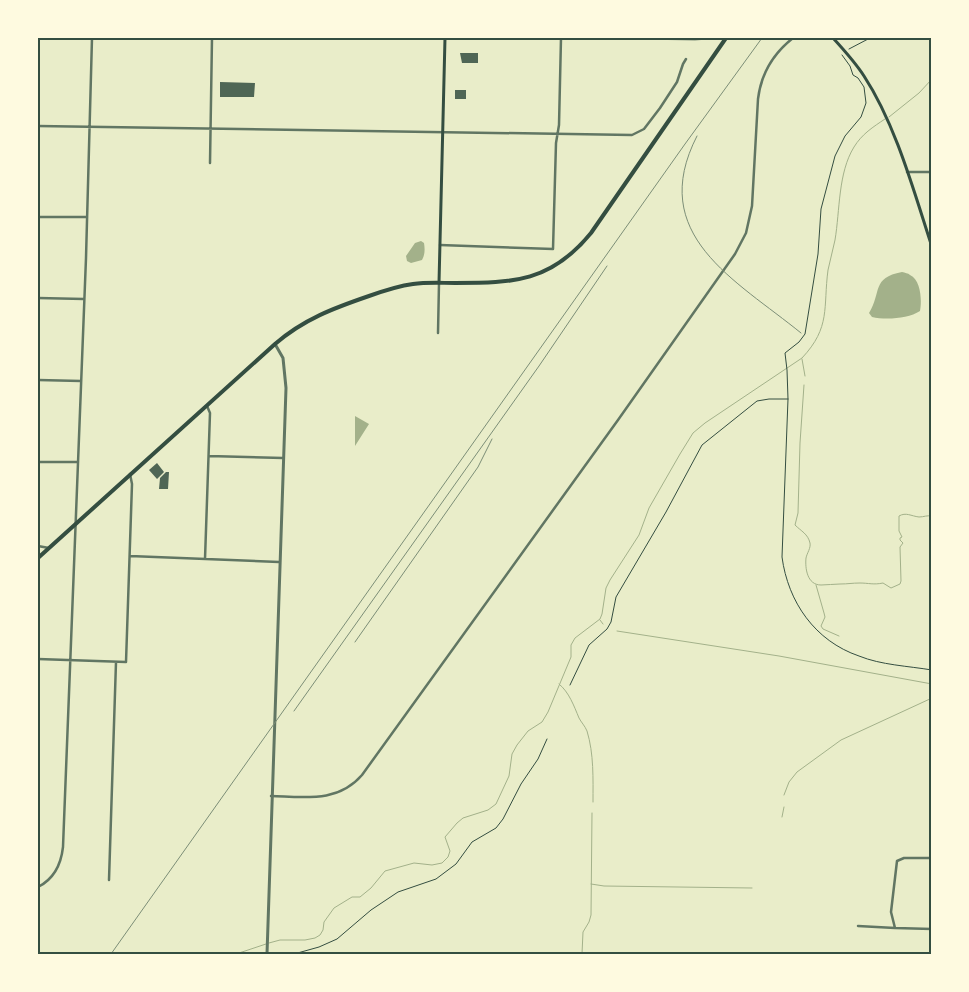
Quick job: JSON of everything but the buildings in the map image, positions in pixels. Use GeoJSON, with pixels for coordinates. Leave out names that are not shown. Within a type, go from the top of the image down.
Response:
{"type":"FeatureCollection","features":[{"type":"Feature","properties":{"kind":"highway"},"geometry":{"type":"LineString","coordinates":[[38,558],[275,344],[302,324],[353,301],[406,285],[497,283],[519,280],[546,271],[571,255],[591,233],[726,38]]}},
{"type":"Feature","properties":{"kind":"main road"},"geometry":{"type":"LineString","coordinates":[[439,283],[445,38]]}},
{"type":"Feature","properties":{"kind":"main road"},"geometry":{"type":"LineString","coordinates":[[833,38],[864,76],[882,108],[907,172],[932,247]]}},
{"type":"Feature","properties":{"kind":"street"},"geometry":{"type":"LineString","coordinates":[[38,887],[55,873],[61,859],[63,847],[92,38]]}},
{"type":"Feature","properties":{"kind":"street"},"geometry":{"type":"LineString","coordinates":[[210,162],[212,38]]}},
{"type":"Feature","properties":{"kind":"street"},"geometry":{"type":"LineString","coordinates":[[440,246],[553,249],[561,38]]}},
{"type":"Feature","properties":{"kind":"street"},"geometry":{"type":"LineString","coordinates":[[271,796],[334,795],[349,787],[362,775],[735,254],[746,234],[752,206],[758,99],[761,83],[771,62],[793,38]]}},
{"type":"Feature","properties":{"kind":"street"},"geometry":{"type":"LineString","coordinates":[[38,126],[635,134],[646,128],[677,82],[686,59]]}},
{"type":"Feature","properties":{"kind":"street"},"geometry":{"type":"LineString","coordinates":[[907,172],[932,172]]}},
{"type":"Feature","properties":{"kind":"street"},"geometry":{"type":"LineString","coordinates":[[38,217],[87,217]]}},
{"type":"Feature","properties":{"kind":"street"},"geometry":{"type":"LineString","coordinates":[[438,333],[439,283]]}},
{"type":"Feature","properties":{"kind":"street"},"geometry":{"type":"LineString","coordinates":[[38,298],[84,299]]}},
{"type":"Feature","properties":{"kind":"street"},"geometry":{"type":"LineString","coordinates":[[266,954],[286,373],[283,358],[275,344]]}},
{"type":"Feature","properties":{"kind":"street"},"geometry":{"type":"LineString","coordinates":[[38,380],[81,382]]}},
{"type":"Feature","properties":{"kind":"street"},"geometry":{"type":"LineString","coordinates":[[205,559],[210,413],[208,406]]}},
{"type":"Feature","properties":{"kind":"street"},"geometry":{"type":"LineString","coordinates":[[209,456],[283,458]]}},
{"type":"Feature","properties":{"kind":"street"},"geometry":{"type":"LineString","coordinates":[[38,462],[78,462]]}},
{"type":"Feature","properties":{"kind":"street"},"geometry":{"type":"LineString","coordinates":[[38,658],[126,662],[132,484],[130,474]]}},
{"type":"Feature","properties":{"kind":"street"},"geometry":{"type":"LineString","coordinates":[[38,546],[49,548]]}},
{"type":"Feature","properties":{"kind":"street"},"geometry":{"type":"LineString","coordinates":[[130,556],[279,562]]}},
{"type":"Feature","properties":{"kind":"street"},"geometry":{"type":"LineString","coordinates":[[109,880],[116,662]]}},
{"type":"Feature","properties":{"kind":"street"},"geometry":{"type":"LineString","coordinates":[[895,928],[891,912],[898,859],[932,858]]}},
{"type":"Feature","properties":{"kind":"street"},"geometry":{"type":"LineString","coordinates":[[858,926],[932,929]]}},
{"type":"Feature","properties":{"kind":"path"},"geometry":{"type":"LineString","coordinates":[[852,46],[870,38]]}},
{"type":"Feature","properties":{"kind":"path"},"geometry":{"type":"LineString","coordinates":[[842,55],[850,66],[853,75],[858,78],[864,87],[866,103],[861,117],[845,136],[834,156],[822,209],[818,254],[805,334],[800,342],[786,351],[785,355],[788,399],[782,558],[786,578],[795,601],[805,618],[819,632],[840,648],[872,660],[932,670]]}},
{"type":"Feature","properties":{"kind":"path"},"geometry":{"type":"LineString","coordinates":[[570,686],[589,644],[607,629],[611,622],[616,597],[666,512],[702,445],[757,401],[788,399]]}},
{"type":"Feature","properties":{"kind":"path"},"geometry":{"type":"LineString","coordinates":[[294,954],[319,947],[337,939],[371,910],[398,892],[436,879],[456,864],[472,842],[496,828],[503,819],[521,784],[538,759],[547,739]]}},
{"type":"Feature","properties":{"kind":"shaded area"},"geometry":{"type":"Polygon","coordinates":[[[421,241],[425,247],[422,260],[411,263],[407,261],[406,256],[415,243],[421,241]]]}},
{"type":"Feature","properties":{"kind":"shaded area"},"geometry":{"type":"Polygon","coordinates":[[[902,272],[914,278],[919,286],[921,297],[920,311],[909,316],[896,318],[872,317],[869,313],[881,282],[892,275],[902,272]]]}},
{"type":"Feature","properties":{"kind":"shaded area"},"geometry":{"type":"Polygon","coordinates":[[[355,416],[369,424],[355,446],[355,416]]]}},
{"type":"Feature","properties":{"kind":"waterway"},"geometry":{"type":"LineString","coordinates":[[889,117],[919,93],[932,79]]}},
{"type":"Feature","properties":{"kind":"waterway"},"geometry":{"type":"LineString","coordinates":[[269,943],[280,940],[305,940],[320,935],[324,922],[334,908],[352,897],[360,897],[371,888],[385,871],[414,863],[432,865],[442,863],[448,857],[450,851],[445,837],[457,823],[463,818],[488,810],[496,804],[509,776],[512,754],[528,731],[542,722],[548,712],[571,657],[571,645],[575,638],[600,619],[606,588],[639,535],[649,508],[693,433],[802,358],[818,337],[824,317],[828,270],[835,240],[840,192],[845,168],[857,142],[868,131],[885,119]]}},
{"type":"Feature","properties":{"kind":"waterway"},"geometry":{"type":"LineString","coordinates":[[802,359],[805,376]]}},
{"type":"Feature","properties":{"kind":"waterway"},"geometry":{"type":"LineString","coordinates":[[804,385],[798,513],[795,525],[806,535],[810,543],[806,558],[810,579],[816,584],[821,585],[883,583],[891,588],[900,584],[900,547],[903,543],[900,540],[902,537],[899,531],[899,516],[906,514],[919,517],[932,516]]}},
{"type":"Feature","properties":{"kind":"waterway"},"geometry":{"type":"LineString","coordinates":[[816,585],[825,617],[821,626],[823,629],[839,636]]}},
{"type":"Feature","properties":{"kind":"waterway"},"geometry":{"type":"LineString","coordinates":[[600,620],[603,624]]}},
{"type":"Feature","properties":{"kind":"waterway"},"geometry":{"type":"LineString","coordinates":[[617,631],[779,656],[932,684]]}},
{"type":"Feature","properties":{"kind":"waterway"},"geometry":{"type":"LineString","coordinates":[[559,684],[568,695],[587,731],[592,758],[593,802]]}},
{"type":"Feature","properties":{"kind":"waterway"},"geometry":{"type":"LineString","coordinates":[[784,795],[789,782],[797,772],[841,740],[932,698]]}},
{"type":"Feature","properties":{"kind":"waterway"},"geometry":{"type":"LineString","coordinates":[[782,817],[784,807]]}},
{"type":"Feature","properties":{"kind":"waterway"},"geometry":{"type":"LineString","coordinates":[[582,954],[583,932],[591,915],[592,813]]}},
{"type":"Feature","properties":{"kind":"waterway"},"geometry":{"type":"LineString","coordinates":[[591,884],[604,886],[752,888]]}},
{"type":"Feature","properties":{"kind":"waterway"},"geometry":{"type":"LineString","coordinates":[[236,954],[266,944]]}},
{"type":"Feature","properties":{"kind":"railway"},"geometry":{"type":"LineString","coordinates":[[586,38],[695,40],[720,38]]}},
{"type":"Feature","properties":{"kind":"railway"},"geometry":{"type":"LineString","coordinates":[[111,954],[762,38]]}},
{"type":"Feature","properties":{"kind":"railway"},"geometry":{"type":"LineString","coordinates":[[697,136],[684,171],[683,201],[690,228],[706,252],[726,273],[801,333]]}},
{"type":"Feature","properties":{"kind":"railway"},"geometry":{"type":"LineString","coordinates":[[294,711],[539,366],[607,266]]}},
{"type":"Feature","properties":{"kind":"railway"},"geometry":{"type":"LineString","coordinates":[[355,642],[478,467],[492,439]]}}]}
